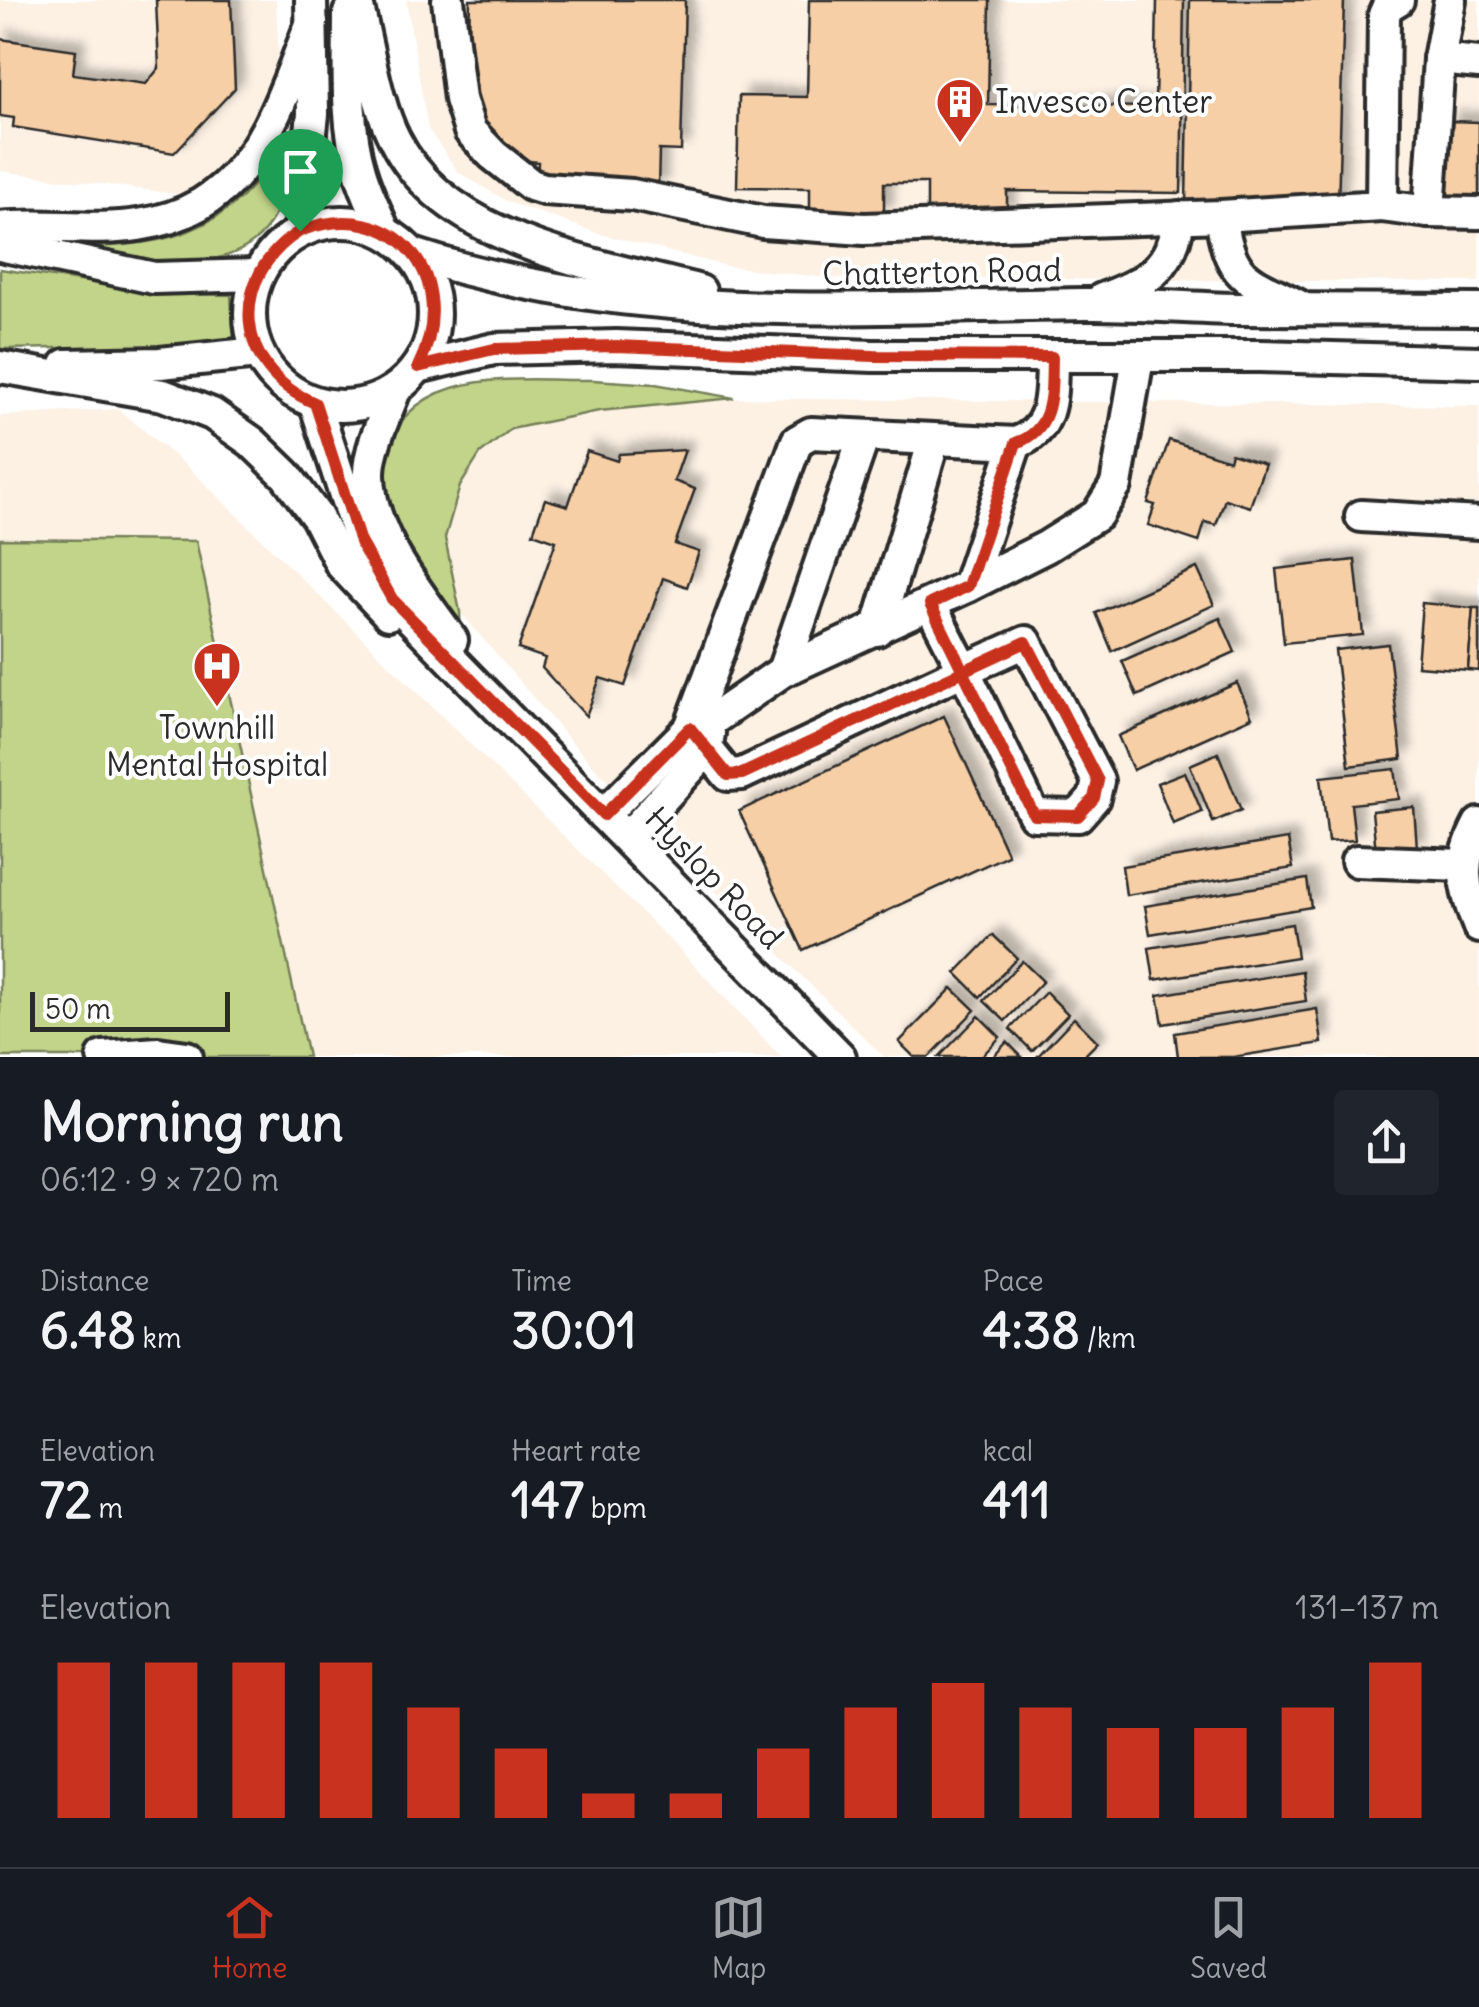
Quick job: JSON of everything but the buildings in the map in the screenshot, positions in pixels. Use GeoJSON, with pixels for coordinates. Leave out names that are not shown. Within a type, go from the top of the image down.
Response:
{"type":"FeatureCollection","features":[{"type":"Feature","properties":{"kind":"street"},"geometry":{"type":"LineString","coordinates":[[353,0],[349,91],[354,144],[360,171],[384,231]]}},
{"type":"Feature","properties":{"kind":"street"},"geometry":{"type":"LineString","coordinates":[[353,0],[394,138],[410,165],[434,191],[469,216],[522,242],[772,310]]}},
{"type":"Feature","properties":{"kind":"street"},"geometry":{"type":"LineString","coordinates":[[448,0],[460,99],[470,130],[481,145],[536,187],[632,195],[763,222],[864,229],[1382,206],[1479,213]]}},
{"type":"Feature","properties":{"kind":"street"},"geometry":{"type":"LineString","coordinates":[[1382,206],[1384,16],[1388,6],[1398,0]]}},
{"type":"Feature","properties":{"kind":"street"},"geometry":{"type":"LineString","coordinates":[[1429,212],[1438,59],[1450,0]]}},
{"type":"Feature","properties":{"kind":"street"},"geometry":{"type":"LineString","coordinates":[[300,231],[313,114],[312,11]]}},
{"type":"Feature","properties":{"kind":"street"},"geometry":{"type":"LineString","coordinates":[[0,228],[139,225],[190,209],[222,189],[240,174],[256,152],[312,11]]}},
{"type":"Feature","properties":{"kind":"street"},"geometry":{"type":"LineString","coordinates":[[1438,59],[1479,64]]}},
{"type":"Feature","properties":{"kind":"street"},"geometry":{"type":"LineString","coordinates":[[1221,216],[1224,241],[1236,270],[1252,283],[1303,308]]}},
{"type":"Feature","properties":{"kind":"street"},"geometry":{"type":"LineString","coordinates":[[1090,304],[1146,282],[1177,234],[1178,217]]}},
{"type":"Feature","properties":{"kind":"street"},"geometry":{"type":"LineString","coordinates":[[320,223],[364,223],[384,231],[413,254],[426,275],[433,298],[434,322],[428,346],[418,367],[395,390],[377,400],[336,407],[315,403],[281,384],[258,354],[249,314],[257,276],[283,242],[300,231],[320,223]]}},
{"type":"Feature","properties":{"kind":"street"},"geometry":{"type":"LineString","coordinates":[[0,245],[154,278],[257,276]]}},
{"type":"Feature","properties":{"kind":"street","name":"Chatterton Road"},"geometry":{"type":"LineString","coordinates":[[413,254],[530,286],[631,300],[772,310],[1090,304],[1479,310]]}},
{"type":"Feature","properties":{"kind":"street"},"geometry":{"type":"LineString","coordinates":[[418,367],[494,349],[616,346],[874,356],[1260,356],[1479,362]]}},
{"type":"Feature","properties":{"kind":"street"},"geometry":{"type":"LineString","coordinates":[[0,367],[160,363],[258,354]]}},
{"type":"Feature","properties":{"kind":"street"},"geometry":{"type":"LineString","coordinates":[[626,838],[702,733],[794,444],[811,433],[1016,443],[1034,435],[1047,416],[1052,357]]}},
{"type":"Feature","properties":{"kind":"street"},"geometry":{"type":"LineString","coordinates":[[604,815],[783,671],[968,586],[1085,525],[1105,506],[1116,485],[1138,358]]}},
{"type":"Feature","properties":{"kind":"street"},"geometry":{"type":"LineString","coordinates":[[0,367],[163,395],[212,414],[252,442],[286,476],[318,517],[341,564],[387,614],[448,656]]}},
{"type":"Feature","properties":{"kind":"street","name":"Hyslop Road"},"geometry":{"type":"LineString","coordinates":[[395,390],[369,470],[380,524],[432,611],[497,704]]}},
{"type":"Feature","properties":{"kind":"street","name":"Hyslop Road"},"geometry":{"type":"LineString","coordinates":[[315,403],[360,542],[392,599],[840,1057]]}},
{"type":"Feature","properties":{"kind":"street"},"geometry":{"type":"LineString","coordinates":[[783,671],[864,436]]}},
{"type":"Feature","properties":{"kind":"street"},"geometry":{"type":"LineString","coordinates":[[876,630],[934,440]]}},
{"type":"Feature","properties":{"kind":"street"},"geometry":{"type":"LineString","coordinates":[[968,586],[1016,443]]}},
{"type":"Feature","properties":{"kind":"street"},"geometry":{"type":"LineString","coordinates":[[1361,516],[1479,523]]}},
{"type":"Feature","properties":{"kind":"street"},"geometry":{"type":"LineString","coordinates":[[702,733],[728,775],[742,774],[964,670],[1026,642],[1098,781],[1094,798],[1078,816],[1034,815],[964,670],[930,604]]}},
{"type":"Feature","properties":{"kind":"street"},"geometry":{"type":"LineString","coordinates":[[1479,824],[1464,865],[1466,896],[1479,927]]}},
{"type":"Feature","properties":{"kind":"street"},"geometry":{"type":"LineString","coordinates":[[1357,861],[1464,865]]}},
{"type":"Feature","properties":{"kind":"street"},"geometry":{"type":"LineString","coordinates":[[102,1057],[158,1053],[187,1057]]}},
{"type":"Feature","properties":{"kind":"shaded area"},"geometry":{"type":"Polygon","coordinates":[[[0,0],[276,0],[279,66],[269,103],[242,153],[199,189],[184,195],[0,171],[0,0]]]}},
{"type":"Feature","properties":{"kind":"shaded area"},"geometry":{"type":"Polygon","coordinates":[[[406,0],[1479,0],[1479,282],[825,278],[726,266],[600,234],[508,202],[458,172],[428,129],[406,0]]]}},
{"type":"Feature","properties":{"kind":"shaded area"},"geometry":{"type":"Polygon","coordinates":[[[734,398],[1479,406],[1479,1057],[884,1057],[651,828],[460,612],[445,538],[460,486],[480,454],[511,429],[599,411],[734,398]]]}},
{"type":"Feature","properties":{"kind":"shaded area","name":"Townhill Mental Hospital"},"geometry":{"type":"Polygon","coordinates":[[[118,409],[190,469],[677,947],[781,1057],[0,1057],[0,416],[118,409]]]}},
{"type":"Feature","properties":{"kind":"green space"},"geometry":{"type":"Polygon","coordinates":[[[286,136],[283,190],[268,226],[244,248],[212,259],[174,262],[47,246],[123,245],[187,232],[215,218],[241,198],[265,171],[286,136]]]}},
{"type":"Feature","properties":{"kind":"green space"},"geometry":{"type":"Polygon","coordinates":[[[0,269],[159,293],[231,295],[234,345],[0,349],[0,269]]]}},
{"type":"Feature","properties":{"kind":"green space"},"geometry":{"type":"Polygon","coordinates":[[[593,380],[655,384],[734,398],[599,411],[511,429],[480,454],[460,486],[445,538],[460,612],[461,637],[398,548],[385,518],[383,468],[396,429],[415,407],[440,392],[469,384],[593,380]]]}},
{"type":"Feature","properties":{"kind":"green space"},"geometry":{"type":"Polygon","coordinates":[[[0,539],[196,541],[308,1057],[0,1057],[0,539]]]}},
{"type":"Feature","properties":{"kind":"place","name":"Invesco Center"},"geometry":{"type":"Point","coordinates":[960,144]}},
{"type":"Feature","properties":{"kind":"place","name":"Townhill Mental Hospital"},"geometry":{"type":"Point","coordinates":[217,708]}},
{"type":"Feature","properties":{"kind":"route"},"geometry":{"type":"LineString","coordinates":[[300,231],[268,257],[257,276],[249,314],[258,354],[281,384],[315,403],[360,542],[392,599],[604,815],[690,728],[728,775],[742,774],[964,670],[1026,642],[1098,781],[1094,798],[1078,816],[1034,815],[964,670],[930,604],[968,586],[1016,443],[1034,435],[1047,416],[1052,357],[874,356],[616,346],[494,349],[418,367],[434,322],[433,298],[426,275],[413,254],[400,241],[364,223],[320,223],[300,231]]}}]}
